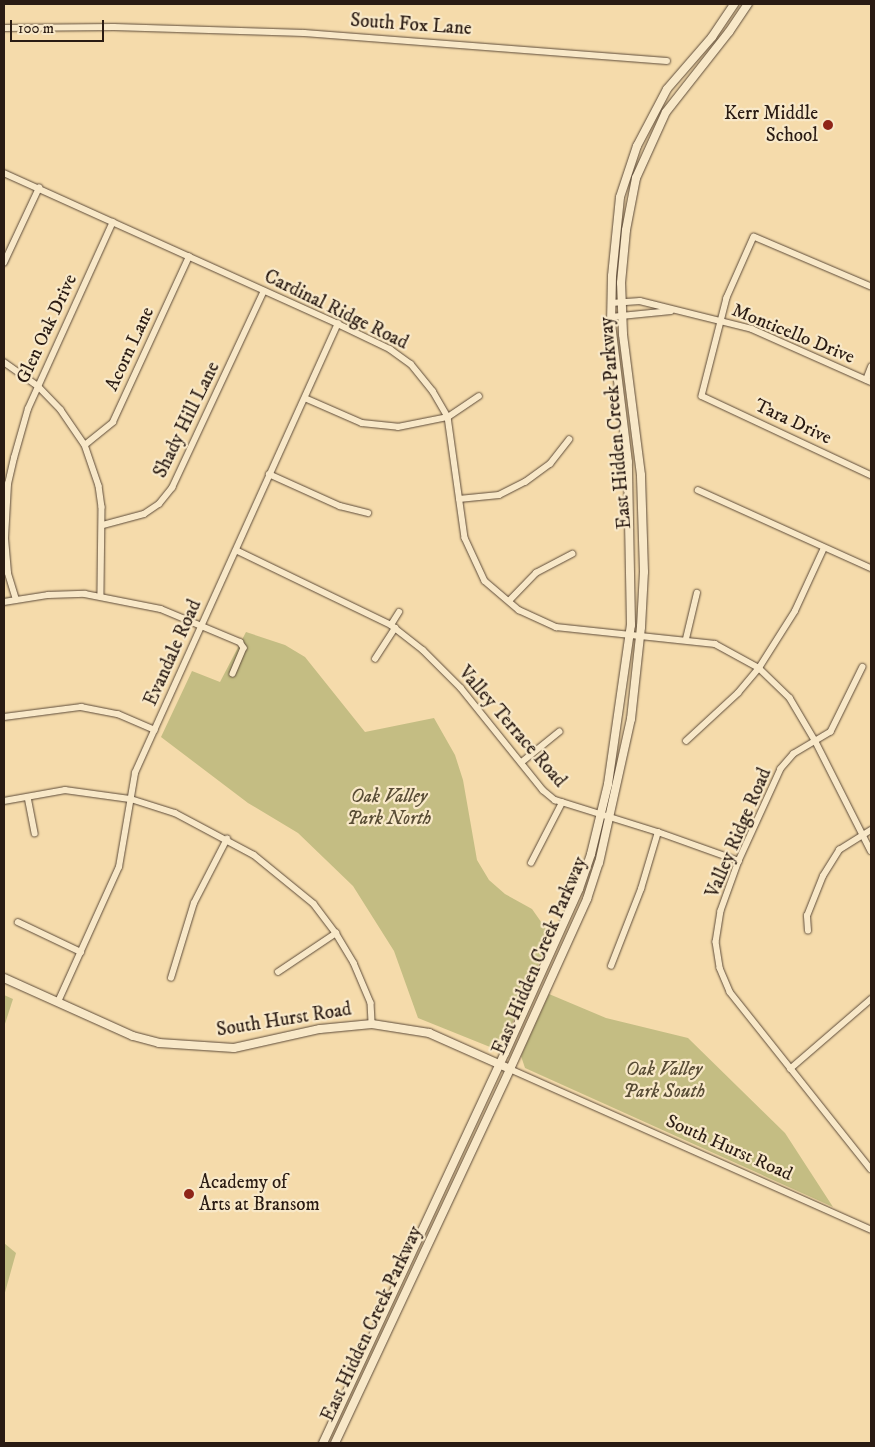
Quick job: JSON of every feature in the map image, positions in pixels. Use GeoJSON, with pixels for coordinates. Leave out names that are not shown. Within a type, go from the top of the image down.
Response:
{"type":"FeatureCollection","features":[{"type":"Feature","properties":{"kind":"main road","name":"East Hidden Creek Parkway"},"geometry":{"type":"LineString","coordinates":[[323,1443],[500,1064],[579,889],[601,815],[619,720],[630,636],[632,539],[628,462],[611,317],[620,197],[637,146],[667,89],[712,37],[734,4]]}},
{"type":"Feature","properties":{"kind":"main road","name":"East Hidden Creek Parkway"},"geometry":{"type":"LineString","coordinates":[[335,1443],[510,1069],[587,899],[610,818],[631,719],[640,637],[644,572],[641,475],[622,316],[626,230],[636,178],[648,146],[666,112],[725,39],[748,4]]}},
{"type":"Feature","properties":{"kind":"main road","name":"South Hurst Road"},"geometry":{"type":"LineString","coordinates":[[4,978],[133,1036],[183,1047],[234,1048],[320,1029],[372,1024],[429,1033],[510,1069]]}},
{"type":"Feature","properties":{"kind":"street","name":"South Fox Lane"},"geometry":{"type":"LineString","coordinates":[[4,28],[114,27],[304,33],[666,61]]}},
{"type":"Feature","properties":{"kind":"street","name":"Cardinal Ridge Road"},"geometry":{"type":"LineString","coordinates":[[4,173],[338,324],[390,349],[411,364],[433,390],[448,417],[465,538],[477,568],[485,581],[519,610],[556,627],[640,637],[686,639],[715,644],[740,655],[759,668],[790,698],[816,742],[871,851]]}},
{"type":"Feature","properties":{"kind":"street"},"geometry":{"type":"LineString","coordinates":[[4,263],[39,188]]}},
{"type":"Feature","properties":{"kind":"street","name":"Glen Oak Drive"},"geometry":{"type":"LineString","coordinates":[[16,600],[8,573],[5,538],[8,484],[28,409],[113,222]]}},
{"type":"Feature","properties":{"kind":"street"},"geometry":{"type":"LineString","coordinates":[[721,320],[754,237],[871,287]]}},
{"type":"Feature","properties":{"kind":"street","name":"Acorn Lane"},"geometry":{"type":"LineString","coordinates":[[85,445],[113,422],[189,256]]}},
{"type":"Feature","properties":{"kind":"street","name":"Shady Hill Lane"},"geometry":{"type":"LineString","coordinates":[[103,525],[144,514],[159,504],[172,488],[264,291]]}},
{"type":"Feature","properties":{"kind":"street","name":"Monticello Drive"},"geometry":{"type":"LineString","coordinates":[[612,303],[640,302],[752,329],[869,381]]}},
{"type":"Feature","properties":{"kind":"street","name":"Monticello Drive"},"geometry":{"type":"LineString","coordinates":[[611,317],[673,311]]}},
{"type":"Feature","properties":{"kind":"street","name":"Tara Drive"},"geometry":{"type":"LineString","coordinates":[[721,320],[702,396],[871,475]]}},
{"type":"Feature","properties":{"kind":"street","name":"Evandale Road"},"geometry":{"type":"LineString","coordinates":[[58,1002],[119,867],[135,773],[338,324]]}},
{"type":"Feature","properties":{"kind":"street"},"geometry":{"type":"LineString","coordinates":[[4,362],[38,386],[61,410],[85,445],[99,486],[103,525],[101,595]]}},
{"type":"Feature","properties":{"kind":"street"},"geometry":{"type":"LineString","coordinates":[[869,381],[871,367]]}},
{"type":"Feature","properties":{"kind":"street"},"geometry":{"type":"LineString","coordinates":[[305,398],[345,418],[379,426],[416,426],[448,417],[479,396]]}},
{"type":"Feature","properties":{"kind":"street"},"geometry":{"type":"LineString","coordinates":[[459,499],[499,495],[525,482],[550,464],[569,440]]}},
{"type":"Feature","properties":{"kind":"street"},"geometry":{"type":"LineString","coordinates":[[269,474],[340,506],[368,513]]}},
{"type":"Feature","properties":{"kind":"street"},"geometry":{"type":"LineString","coordinates":[[698,490],[871,568]]}},
{"type":"Feature","properties":{"kind":"street"},"geometry":{"type":"LineString","coordinates":[[686,742],[738,693],[759,668],[795,611],[824,548]]}},
{"type":"Feature","properties":{"kind":"street","name":"Valley Terrace Road"},"geometry":{"type":"LineString","coordinates":[[236,550],[393,626],[462,688],[543,790],[562,803],[658,832],[739,861]]}},
{"type":"Feature","properties":{"kind":"street"},"geometry":{"type":"LineString","coordinates":[[509,601],[536,573],[572,554]]}},
{"type":"Feature","properties":{"kind":"street"},"geometry":{"type":"LineString","coordinates":[[686,639],[697,593]]}},
{"type":"Feature","properties":{"kind":"street"},"geometry":{"type":"LineString","coordinates":[[4,602],[48,595],[101,595],[161,609],[240,642],[244,648],[232,674]]}},
{"type":"Feature","properties":{"kind":"street"},"geometry":{"type":"LineString","coordinates":[[375,659],[399,612]]}},
{"type":"Feature","properties":{"kind":"street","name":"Valley Ridge Road"},"geometry":{"type":"LineString","coordinates":[[863,667],[831,732],[794,754],[781,769],[739,861],[721,911],[716,942],[720,968],[730,992],[871,1169]]}},
{"type":"Feature","properties":{"kind":"street"},"geometry":{"type":"LineString","coordinates":[[4,717],[81,707],[118,714],[155,730]]}},
{"type":"Feature","properties":{"kind":"street"},"geometry":{"type":"LineString","coordinates":[[522,762],[559,732]]}},
{"type":"Feature","properties":{"kind":"street"},"geometry":{"type":"LineString","coordinates":[[4,801],[65,790],[130,798],[176,813],[227,839],[285,877],[314,904],[336,933],[354,963],[371,1003],[372,1024]]}},
{"type":"Feature","properties":{"kind":"street"},"geometry":{"type":"LineString","coordinates":[[28,797],[35,833]]}},
{"type":"Feature","properties":{"kind":"street"},"geometry":{"type":"LineString","coordinates":[[531,863],[562,803]]}},
{"type":"Feature","properties":{"kind":"street"},"geometry":{"type":"LineString","coordinates":[[808,931],[808,916],[823,876],[839,850],[871,830]]}},
{"type":"Feature","properties":{"kind":"street"},"geometry":{"type":"LineString","coordinates":[[611,966],[642,889],[658,832]]}},
{"type":"Feature","properties":{"kind":"street"},"geometry":{"type":"LineString","coordinates":[[171,978],[194,903],[227,839]]}},
{"type":"Feature","properties":{"kind":"street"},"geometry":{"type":"LineString","coordinates":[[18,922],[82,952]]}},
{"type":"Feature","properties":{"kind":"street"},"geometry":{"type":"LineString","coordinates":[[278,972],[336,933]]}},
{"type":"Feature","properties":{"kind":"street"},"geometry":{"type":"LineString","coordinates":[[790,1069],[871,999]]}},
{"type":"Feature","properties":{"kind":"street","name":"South Hurst Road"},"geometry":{"type":"LineString","coordinates":[[510,1069],[871,1230]]}},
{"type":"Feature","properties":{"kind":"green space","name":"Oak Valley Park North"},"geometry":{"type":"Polygon","coordinates":[[[246,632],[285,645],[305,657],[365,732],[434,718],[455,755],[463,780],[477,860],[489,880],[505,894],[532,909],[551,936],[502,1046],[495,1049],[418,1018],[394,951],[353,886],[298,833],[248,803],[161,737],[192,671],[220,682],[246,632]]]}},
{"type":"Feature","properties":{"kind":"green space","name":"Oak Valley Park South"},"geometry":{"type":"Polygon","coordinates":[[[549,994],[606,1018],[688,1038],[785,1133],[833,1207],[525,1068],[521,1056],[549,994]]]}},
{"type":"Feature","properties":{"kind":"green space"},"geometry":{"type":"Polygon","coordinates":[[[4,995],[13,999],[4,1027],[4,995]]]}},
{"type":"Feature","properties":{"kind":"green space"},"geometry":{"type":"Polygon","coordinates":[[[4,1243],[16,1253],[4,1296],[4,1243]]]}},
{"type":"Feature","properties":{"kind":"place","name":"Kerr Middle School"},"geometry":{"type":"Point","coordinates":[828,125]}},
{"type":"Feature","properties":{"kind":"place","name":"Academy of Arts at Bransom"},"geometry":{"type":"Point","coordinates":[189,1194]}}]}
